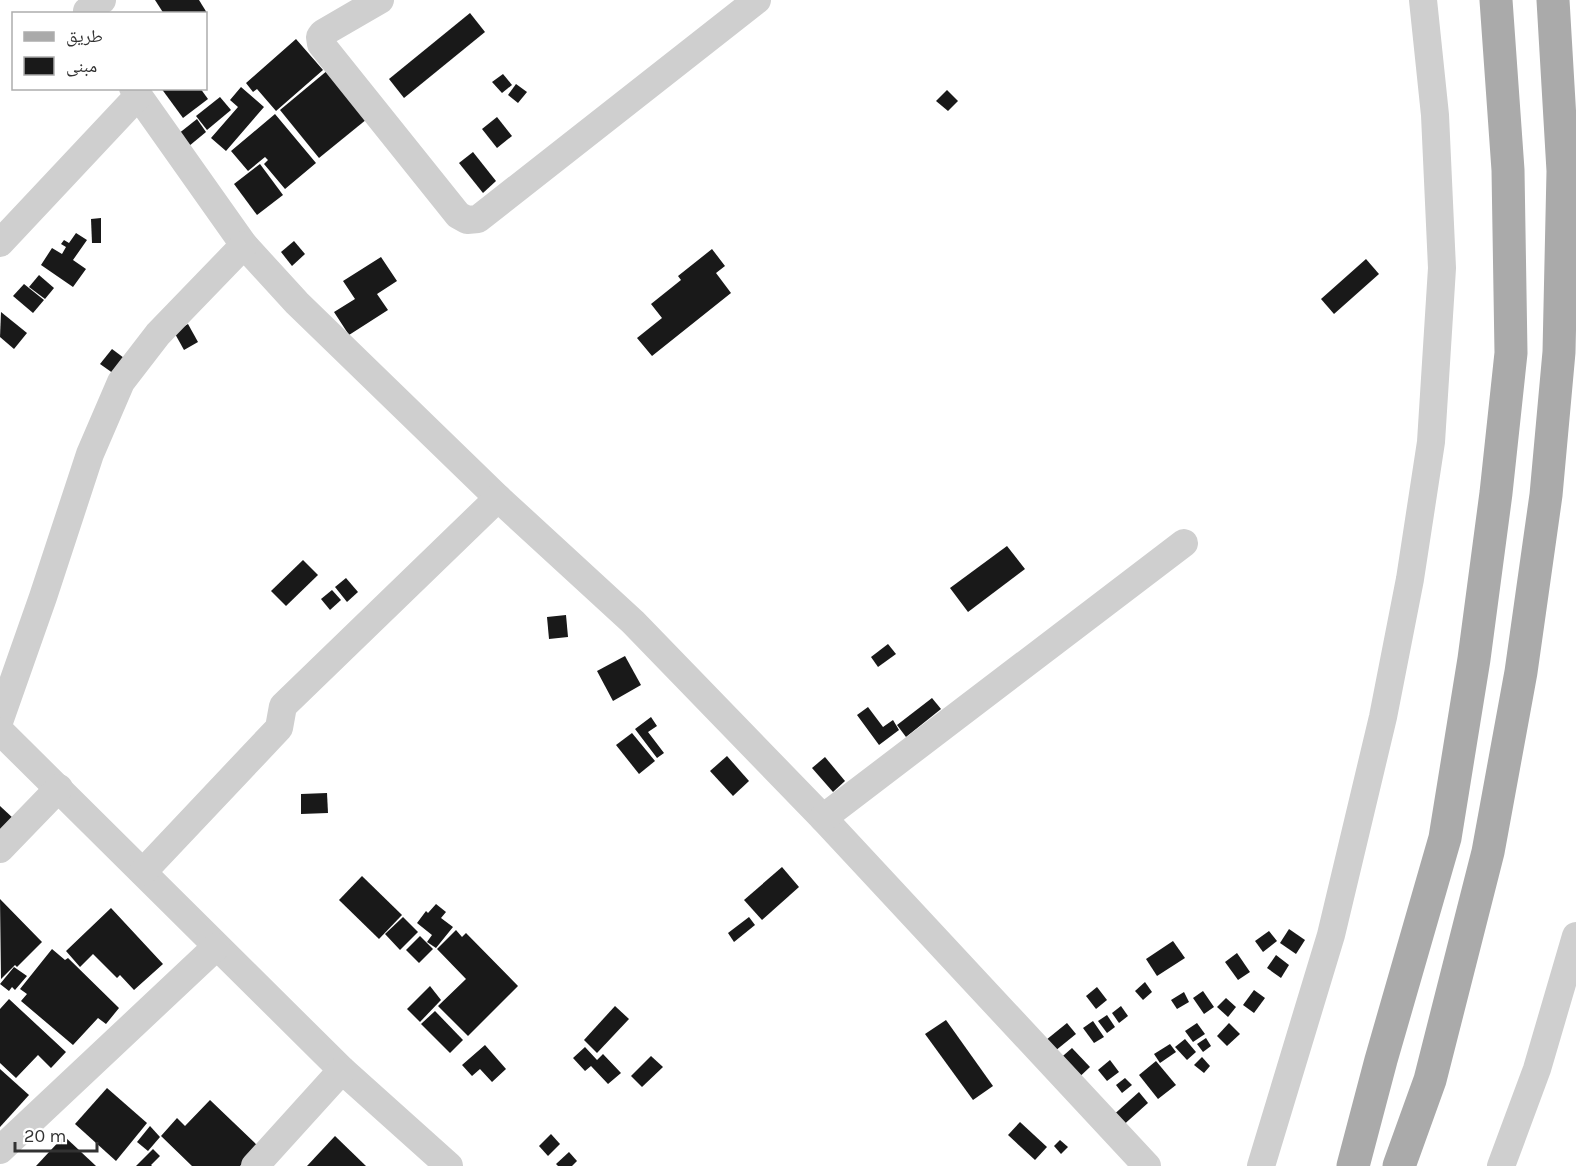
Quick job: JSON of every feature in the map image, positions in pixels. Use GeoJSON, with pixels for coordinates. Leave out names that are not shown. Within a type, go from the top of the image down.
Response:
{"type":"FeatureCollection","features":[{"type":"Feature","properties":{"kind":"main road"},"geometry":{"type":"LineString","coordinates":[[1353,1166],[1445,838],[1474,659],[1496,493],[1511,353],[1508,170],[1496,0]]}},
{"type":"Feature","properties":{"kind":"main road"},"geometry":{"type":"LineString","coordinates":[[1400,1166],[1430,1080],[1488,852],[1521,672],[1544,507],[1559,352],[1563,182],[1553,0]]}},
{"type":"Feature","properties":{"kind":"street"},"geometry":{"type":"LineString","coordinates":[[380,0],[323,33],[320,37],[321,44],[458,215],[467,219],[478,219],[757,0]]}},
{"type":"Feature","properties":{"kind":"street"},"geometry":{"type":"LineString","coordinates":[[1261,1166],[1331,935],[1383,717],[1410,579],[1431,442],[1442,268],[1435,115],[1423,0]]}},
{"type":"Feature","properties":{"kind":"street"},"geometry":{"type":"LineString","coordinates":[[0,243],[136,92],[244,245],[297,303],[498,498],[633,622],[823,818],[1147,1166]]}},
{"type":"Feature","properties":{"kind":"street"},"geometry":{"type":"LineString","coordinates":[[0,718],[62,543],[90,454],[121,382],[158,334],[244,245]]}},
{"type":"Feature","properties":{"kind":"street"},"geometry":{"type":"LineString","coordinates":[[143,872],[279,728],[283,706],[498,498]]}},
{"type":"Feature","properties":{"kind":"street"},"geometry":{"type":"LineString","coordinates":[[823,818],[1184,543]]}},
{"type":"Feature","properties":{"kind":"street"},"geometry":{"type":"LineString","coordinates":[[0,731],[342,1070],[449,1166]]}},
{"type":"Feature","properties":{"kind":"street"},"geometry":{"type":"LineString","coordinates":[[0,849],[59,788]]}},
{"type":"Feature","properties":{"kind":"street"},"geometry":{"type":"LineString","coordinates":[[1501,1166],[1537,1069],[1576,936]]}},
{"type":"Feature","properties":{"kind":"street"},"geometry":{"type":"LineString","coordinates":[[0,1150],[216,947]]}},
{"type":"Feature","properties":{"kind":"street"},"geometry":{"type":"LineString","coordinates":[[255,1166],[342,1070]]}},
{"type":"Feature","properties":{"kind":"building"},"geometry":{"type":"Polygon","coordinates":[[[155,0],[199,0],[206,12],[163,12],[155,0]]]}},
{"type":"Feature","properties":{"kind":"building"},"geometry":{"type":"Polygon","coordinates":[[[470,13],[485,32],[404,98],[389,79],[470,13]]]}},
{"type":"Feature","properties":{"kind":"building"},"geometry":{"type":"Polygon","coordinates":[[[296,39],[323,70],[276,111],[257,89],[253,92],[246,83],[296,39]]]}},
{"type":"Feature","properties":{"kind":"building"},"geometry":{"type":"Polygon","coordinates":[[[328,70],[367,119],[319,158],[280,110],[328,70]]]}},
{"type":"Feature","properties":{"kind":"building"},"geometry":{"type":"Polygon","coordinates":[[[503,74],[512,85],[502,93],[492,82],[503,74]]]}},
{"type":"Feature","properties":{"kind":"building"},"geometry":{"type":"Polygon","coordinates":[[[516,84],[527,92],[518,103],[508,95],[516,84]]]}},
{"type":"Feature","properties":{"kind":"building"},"geometry":{"type":"Polygon","coordinates":[[[241,87],[264,107],[226,151],[211,138],[238,107],[230,100],[241,87]]]}},
{"type":"Feature","properties":{"kind":"building"},"geometry":{"type":"Polygon","coordinates":[[[162,90],[201,90],[208,99],[183,118],[162,90]]]}},
{"type":"Feature","properties":{"kind":"building"},"geometry":{"type":"Polygon","coordinates":[[[947,90],[958,101],[948,111],[936,101],[947,90]]]}},
{"type":"Feature","properties":{"kind":"building"},"geometry":{"type":"Polygon","coordinates":[[[220,97],[231,110],[207,130],[196,116],[220,97]]]}},
{"type":"Feature","properties":{"kind":"building"},"geometry":{"type":"Polygon","coordinates":[[[275,114],[316,163],[285,189],[264,164],[268,160],[265,157],[248,171],[231,151],[275,114]]]}},
{"type":"Feature","properties":{"kind":"building"},"geometry":{"type":"Polygon","coordinates":[[[497,117],[512,136],[497,148],[482,129],[497,117]]]}},
{"type":"Feature","properties":{"kind":"building"},"geometry":{"type":"Polygon","coordinates":[[[197,119],[206,132],[183,151],[173,138],[197,119]]]}},
{"type":"Feature","properties":{"kind":"building"},"geometry":{"type":"Polygon","coordinates":[[[473,152],[496,181],[483,193],[459,163],[473,152]]]}},
{"type":"Feature","properties":{"kind":"building"},"geometry":{"type":"Polygon","coordinates":[[[260,164],[283,195],[257,215],[234,184],[260,164]]]}},
{"type":"Feature","properties":{"kind":"building"},"geometry":{"type":"Polygon","coordinates":[[[101,218],[101,243],[92,243],[91,219],[101,218]]]}},
{"type":"Feature","properties":{"kind":"building"},"geometry":{"type":"Polygon","coordinates":[[[76,233],[87,240],[73,260],[86,269],[73,287],[41,265],[52,248],[62,254],[66,247],[61,244],[64,240],[69,243],[76,233]]]}},
{"type":"Feature","properties":{"kind":"building"},"geometry":{"type":"Polygon","coordinates":[[[294,241],[305,254],[292,266],[281,252],[294,241]]]}},
{"type":"Feature","properties":{"kind":"building"},"geometry":{"type":"Polygon","coordinates":[[[712,249],[725,266],[716,273],[731,293],[652,356],[637,338],[662,318],[651,304],[681,280],[678,276],[712,249]]]}},
{"type":"Feature","properties":{"kind":"building"},"geometry":{"type":"Polygon","coordinates":[[[381,257],[397,281],[377,294],[388,310],[349,335],[334,312],[355,299],[343,281],[381,257]]]}},
{"type":"Feature","properties":{"kind":"building"},"geometry":{"type":"Polygon","coordinates":[[[1366,259],[1379,274],[1334,314],[1321,299],[1366,259]]]}},
{"type":"Feature","properties":{"kind":"building"},"geometry":{"type":"Polygon","coordinates":[[[39,275],[54,288],[45,299],[29,287],[39,275]]]}},
{"type":"Feature","properties":{"kind":"building"},"geometry":{"type":"Polygon","coordinates":[[[24,284],[44,300],[33,313],[13,296],[24,284]]]}},
{"type":"Feature","properties":{"kind":"building"},"geometry":{"type":"Polygon","coordinates":[[[1,312],[27,333],[14,349],[0,337],[1,312]]]}},
{"type":"Feature","properties":{"kind":"building"},"geometry":{"type":"Polygon","coordinates":[[[188,324],[198,342],[184,350],[174,332],[188,324]]]}},
{"type":"Feature","properties":{"kind":"building"},"geometry":{"type":"Polygon","coordinates":[[[112,349],[128,361],[117,376],[100,364],[112,349]]]}},
{"type":"Feature","properties":{"kind":"building"},"geometry":{"type":"Polygon","coordinates":[[[1007,546],[1025,569],[968,612],[950,588],[1007,546]]]}},
{"type":"Feature","properties":{"kind":"building"},"geometry":{"type":"Polygon","coordinates":[[[303,560],[318,575],[286,606],[271,591],[303,560]]]}},
{"type":"Feature","properties":{"kind":"building"},"geometry":{"type":"Polygon","coordinates":[[[346,578],[358,592],[347,602],[335,587],[346,578]]]}},
{"type":"Feature","properties":{"kind":"building"},"geometry":{"type":"Polygon","coordinates":[[[332,590],[341,600],[330,610],[321,599],[332,590]]]}},
{"type":"Feature","properties":{"kind":"building"},"geometry":{"type":"Polygon","coordinates":[[[566,615],[568,637],[549,639],[547,617],[566,615]]]}},
{"type":"Feature","properties":{"kind":"building"},"geometry":{"type":"Polygon","coordinates":[[[888,644],[896,654],[878,667],[871,657],[888,644]]]}},
{"type":"Feature","properties":{"kind":"building"},"geometry":{"type":"Polygon","coordinates":[[[625,656],[641,685],[613,701],[597,671],[625,656]]]}},
{"type":"Feature","properties":{"kind":"building"},"geometry":{"type":"Polygon","coordinates":[[[932,698],[941,709],[906,737],[897,725],[932,698]]]}},
{"type":"Feature","properties":{"kind":"building"},"geometry":{"type":"Polygon","coordinates":[[[868,707],[883,727],[893,720],[899,730],[879,745],[857,715],[868,707]]]}},
{"type":"Feature","properties":{"kind":"building"},"geometry":{"type":"Polygon","coordinates":[[[651,717],[657,726],[648,732],[664,753],[657,758],[635,729],[651,717]]]}},
{"type":"Feature","properties":{"kind":"building"},"geometry":{"type":"Polygon","coordinates":[[[632,733],[655,761],[639,774],[616,745],[632,733]]]}},
{"type":"Feature","properties":{"kind":"building"},"geometry":{"type":"Polygon","coordinates":[[[727,756],[749,781],[733,796],[710,771],[727,756]]]}},
{"type":"Feature","properties":{"kind":"building"},"geometry":{"type":"Polygon","coordinates":[[[825,757],[845,781],[833,792],[812,768],[825,757]]]}},
{"type":"Feature","properties":{"kind":"building"},"geometry":{"type":"Polygon","coordinates":[[[327,793],[328,813],[301,814],[301,794],[327,793]]]}},
{"type":"Feature","properties":{"kind":"building"},"geometry":{"type":"Polygon","coordinates":[[[0,806],[14,819],[0,833],[0,806]]]}},
{"type":"Feature","properties":{"kind":"building"},"geometry":{"type":"Polygon","coordinates":[[[782,867],[799,887],[762,920],[744,900],[782,867]]]}},
{"type":"Feature","properties":{"kind":"building"},"geometry":{"type":"Polygon","coordinates":[[[362,876],[402,915],[379,939],[339,900],[362,876]]]}},
{"type":"Feature","properties":{"kind":"building"},"geometry":{"type":"Polygon","coordinates":[[[0,899],[42,942],[17,967],[15,965],[1,979],[0,899]]]}},
{"type":"Feature","properties":{"kind":"building"},"geometry":{"type":"Polygon","coordinates":[[[436,904],[446,912],[441,918],[453,927],[436,948],[427,942],[432,935],[417,923],[426,911],[428,913],[436,904]]]}},
{"type":"Feature","properties":{"kind":"building"},"geometry":{"type":"Polygon","coordinates":[[[111,908],[163,964],[134,990],[120,975],[117,978],[93,954],[80,967],[66,951],[111,908]]]}},
{"type":"Feature","properties":{"kind":"building"},"geometry":{"type":"Polygon","coordinates":[[[403,917],[418,932],[400,950],[385,934],[403,917]]]}},
{"type":"Feature","properties":{"kind":"building"},"geometry":{"type":"Polygon","coordinates":[[[749,917],[755,925],[734,942],[728,933],[749,917]]]}},
{"type":"Feature","properties":{"kind":"building"},"geometry":{"type":"Polygon","coordinates":[[[1289,929],[1305,940],[1296,954],[1280,943],[1289,929]]]}},
{"type":"Feature","properties":{"kind":"building"},"geometry":{"type":"Polygon","coordinates":[[[456,930],[462,937],[466,933],[518,986],[468,1036],[438,1006],[466,979],[437,949],[456,930]]]}},
{"type":"Feature","properties":{"kind":"building"},"geometry":{"type":"Polygon","coordinates":[[[1269,931],[1277,941],[1263,952],[1255,941],[1269,931]]]}},
{"type":"Feature","properties":{"kind":"building"},"geometry":{"type":"Polygon","coordinates":[[[420,936],[433,949],[419,963],[406,950],[420,936]]]}},
{"type":"Feature","properties":{"kind":"building"},"geometry":{"type":"Polygon","coordinates":[[[1173,941],[1185,958],[1157,976],[1146,959],[1173,941]]]}},
{"type":"Feature","properties":{"kind":"building"},"geometry":{"type":"Polygon","coordinates":[[[52,949],[65,960],[68,958],[119,1008],[106,1024],[98,1018],[73,1045],[21,1001],[27,994],[20,989],[52,949]]]}},
{"type":"Feature","properties":{"kind":"building"},"geometry":{"type":"Polygon","coordinates":[[[1237,953],[1250,972],[1238,980],[1225,962],[1237,953]]]}},
{"type":"Feature","properties":{"kind":"building"},"geometry":{"type":"Polygon","coordinates":[[[1276,955],[1289,965],[1281,978],[1267,968],[1276,955]]]}},
{"type":"Feature","properties":{"kind":"building"},"geometry":{"type":"Polygon","coordinates":[[[14,967],[27,976],[15,990],[12,987],[9,991],[0,984],[14,967]]]}},
{"type":"Feature","properties":{"kind":"building"},"geometry":{"type":"Polygon","coordinates":[[[1145,982],[1152,992],[1143,1000],[1135,991],[1145,982]]]}},
{"type":"Feature","properties":{"kind":"building"},"geometry":{"type":"Polygon","coordinates":[[[430,986],[441,1000],[420,1022],[407,1009],[430,986]]]}},
{"type":"Feature","properties":{"kind":"building"},"geometry":{"type":"Polygon","coordinates":[[[1097,987],[1107,1000],[1096,1009],[1086,996],[1097,987]]]}},
{"type":"Feature","properties":{"kind":"building"},"geometry":{"type":"Polygon","coordinates":[[[1254,990],[1265,998],[1254,1013],[1243,1005],[1254,990]]]}},
{"type":"Feature","properties":{"kind":"building"},"geometry":{"type":"Polygon","coordinates":[[[1203,991],[1214,1007],[1204,1014],[1193,998],[1203,991]]]}},
{"type":"Feature","properties":{"kind":"building"},"geometry":{"type":"Polygon","coordinates":[[[1184,992],[1189,1002],[1177,1009],[1171,1000],[1184,992]]]}},
{"type":"Feature","properties":{"kind":"building"},"geometry":{"type":"Polygon","coordinates":[[[1226,998],[1236,1007],[1228,1017],[1217,1007],[1226,998]]]}},
{"type":"Feature","properties":{"kind":"building"},"geometry":{"type":"Polygon","coordinates":[[[9,999],[66,1052],[51,1068],[38,1055],[16,1078],[0,1063],[0,1009],[9,999]]]}},
{"type":"Feature","properties":{"kind":"building"},"geometry":{"type":"Polygon","coordinates":[[[615,1006],[629,1019],[597,1053],[584,1040],[615,1006]]]}},
{"type":"Feature","properties":{"kind":"building"},"geometry":{"type":"Polygon","coordinates":[[[1121,1006],[1128,1016],[1119,1023],[1112,1013],[1121,1006]]]}},
{"type":"Feature","properties":{"kind":"building"},"geometry":{"type":"Polygon","coordinates":[[[435,1011],[463,1040],[450,1053],[421,1024],[435,1011]]]}},
{"type":"Feature","properties":{"kind":"building"},"geometry":{"type":"Polygon","coordinates":[[[1107,1015],[1115,1027],[1107,1033],[1098,1021],[1107,1015]]]}},
{"type":"Feature","properties":{"kind":"building"},"geometry":{"type":"Polygon","coordinates":[[[946,1020],[993,1086],[973,1100],[925,1034],[946,1020]]]}},
{"type":"Feature","properties":{"kind":"building"},"geometry":{"type":"Polygon","coordinates":[[[1093,1021],[1104,1037],[1094,1043],[1083,1028],[1093,1021]]]}},
{"type":"Feature","properties":{"kind":"building"},"geometry":{"type":"Polygon","coordinates":[[[1067,1023],[1076,1034],[1055,1051],[1046,1040],[1067,1023]]]}},
{"type":"Feature","properties":{"kind":"building"},"geometry":{"type":"Polygon","coordinates":[[[1197,1023],[1205,1034],[1193,1042],[1185,1031],[1197,1023]]]}},
{"type":"Feature","properties":{"kind":"building"},"geometry":{"type":"Polygon","coordinates":[[[1229,1023],[1240,1034],[1227,1046],[1217,1036],[1229,1023]]]}},
{"type":"Feature","properties":{"kind":"building"},"geometry":{"type":"Polygon","coordinates":[[[1206,1038],[1211,1046],[1203,1052],[1197,1044],[1206,1038]]]}},
{"type":"Feature","properties":{"kind":"building"},"geometry":{"type":"Polygon","coordinates":[[[1185,1039],[1196,1052],[1187,1060],[1175,1047],[1185,1039]]]}},
{"type":"Feature","properties":{"kind":"building"},"geometry":{"type":"Polygon","coordinates":[[[1170,1044],[1176,1052],[1160,1063],[1154,1054],[1170,1044]]]}},
{"type":"Feature","properties":{"kind":"building"},"geometry":{"type":"Polygon","coordinates":[[[485,1045],[506,1069],[492,1082],[480,1069],[472,1076],[462,1065],[485,1045]]]}},
{"type":"Feature","properties":{"kind":"building"},"geometry":{"type":"Polygon","coordinates":[[[585,1047],[597,1060],[603,1054],[621,1073],[608,1084],[591,1066],[585,1071],[573,1058],[585,1047]]]}},
{"type":"Feature","properties":{"kind":"building"},"geometry":{"type":"Polygon","coordinates":[[[1072,1048],[1090,1067],[1074,1082],[1056,1062],[1072,1048]]]}},
{"type":"Feature","properties":{"kind":"building"},"geometry":{"type":"Polygon","coordinates":[[[651,1056],[663,1067],[642,1087],[631,1076],[651,1056]]]}},
{"type":"Feature","properties":{"kind":"building"},"geometry":{"type":"Polygon","coordinates":[[[1202,1057],[1210,1066],[1204,1073],[1194,1065],[1202,1057]]]}},
{"type":"Feature","properties":{"kind":"building"},"geometry":{"type":"Polygon","coordinates":[[[1110,1060],[1119,1072],[1107,1081],[1098,1070],[1110,1060]]]}},
{"type":"Feature","properties":{"kind":"building"},"geometry":{"type":"Polygon","coordinates":[[[1156,1061],[1176,1085],[1158,1099],[1139,1075],[1156,1061]]]}},
{"type":"Feature","properties":{"kind":"building"},"geometry":{"type":"Polygon","coordinates":[[[0,1069],[29,1095],[0,1127],[0,1069]]]}},
{"type":"Feature","properties":{"kind":"building"},"geometry":{"type":"Polygon","coordinates":[[[1125,1078],[1132,1085],[1122,1093],[1116,1085],[1125,1078]]]}},
{"type":"Feature","properties":{"kind":"building"},"geometry":{"type":"Polygon","coordinates":[[[107,1088],[147,1123],[116,1161],[75,1124],[107,1088]]]}},
{"type":"Feature","properties":{"kind":"building"},"geometry":{"type":"Polygon","coordinates":[[[1139,1092],[1148,1103],[1120,1128],[1110,1118],[1139,1092]]]}},
{"type":"Feature","properties":{"kind":"building"},"geometry":{"type":"Polygon","coordinates":[[[210,1100],[259,1147],[240,1166],[192,1166],[161,1136],[177,1118],[185,1126],[210,1100]]]}},
{"type":"Feature","properties":{"kind":"building"},"geometry":{"type":"Polygon","coordinates":[[[1020,1122],[1047,1147],[1035,1160],[1008,1135],[1020,1122]]]}},
{"type":"Feature","properties":{"kind":"building"},"geometry":{"type":"Polygon","coordinates":[[[150,1126],[160,1137],[148,1151],[137,1142],[150,1126]]]}},
{"type":"Feature","properties":{"kind":"building"},"geometry":{"type":"Polygon","coordinates":[[[551,1134],[560,1144],[548,1156],[539,1146],[551,1134]]]}},
{"type":"Feature","properties":{"kind":"building"},"geometry":{"type":"Polygon","coordinates":[[[64,1136],[96,1166],[36,1166],[64,1136]]]}},
{"type":"Feature","properties":{"kind":"building"},"geometry":{"type":"Polygon","coordinates":[[[335,1136],[366,1166],[307,1166],[335,1136]]]}},
{"type":"Feature","properties":{"kind":"building"},"geometry":{"type":"Polygon","coordinates":[[[1060,1140],[1068,1147],[1061,1154],[1054,1146],[1060,1140]]]}},
{"type":"Feature","properties":{"kind":"building"},"geometry":{"type":"Polygon","coordinates":[[[153,1149],[160,1156],[152,1166],[136,1166],[153,1149]]]}},
{"type":"Feature","properties":{"kind":"building"},"geometry":{"type":"Polygon","coordinates":[[[569,1152],[577,1161],[572,1166],[558,1166],[556,1164],[569,1152]]]}}]}
